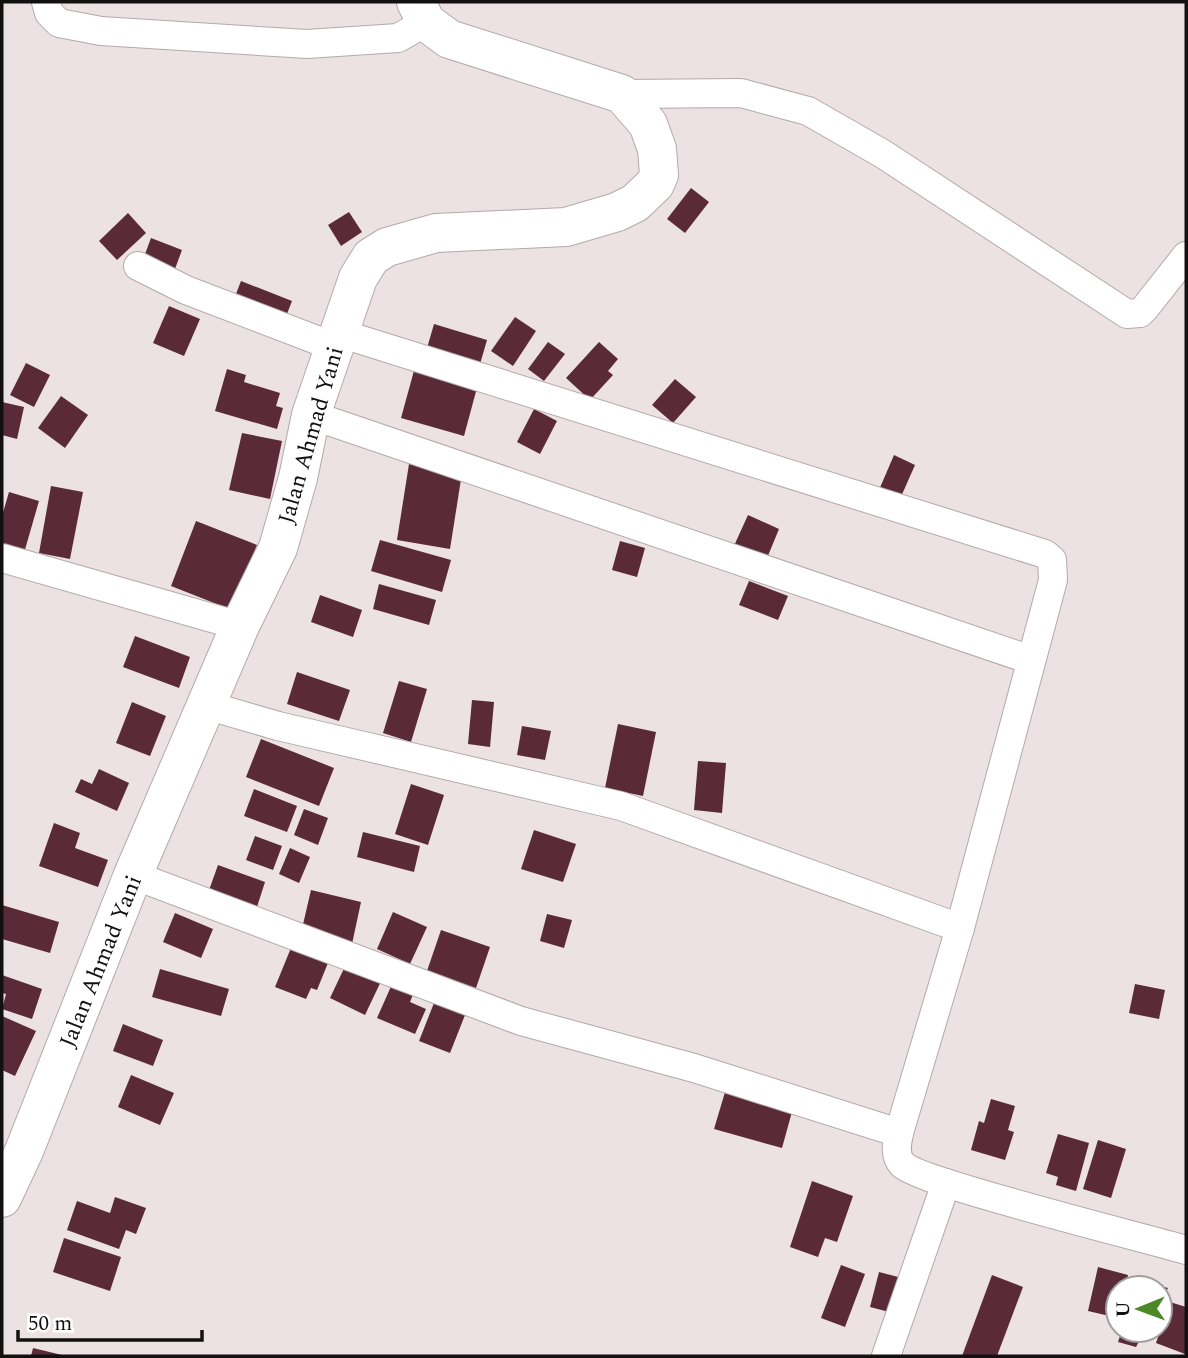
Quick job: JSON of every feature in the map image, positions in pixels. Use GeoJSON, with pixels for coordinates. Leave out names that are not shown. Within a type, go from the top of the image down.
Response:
{"type":"FeatureCollection","features":[{"type":"Feature","properties":{"kind":"highway"},"geometry":{"type":"LineString","coordinates":[[421,12],[449,39],[622,94]]}},
{"type":"Feature","properties":{"kind":"highway","name":"Jalan Ahmad Yani"},"geometry":{"type":"LineString","coordinates":[[3,1189],[24,1151],[134,875],[240,626],[278,548],[298,478],[311,415],[358,278],[371,257],[387,247],[436,233],[566,227],[635,203],[655,184],[659,174],[657,149],[648,124],[622,94]]}},
{"type":"Feature","properties":{"kind":"street"},"geometry":{"type":"LineString","coordinates":[[46,2],[49,13],[59,23],[101,31],[307,44],[398,38],[421,12]]}},
{"type":"Feature","properties":{"kind":"street"},"geometry":{"type":"LineString","coordinates":[[622,94],[741,93],[808,111],[883,154],[1127,314],[1140,313],[1186,256]]}},
{"type":"Feature","properties":{"kind":"street"},"geometry":{"type":"LineString","coordinates":[[138,266],[186,290],[337,340],[1045,554],[1052,560],[1053,580],[960,928],[899,1133],[897,1155],[904,1167],[946,1182],[1186,1250]]}},
{"type":"Feature","properties":{"kind":"street"},"geometry":{"type":"LineString","coordinates":[[311,415],[1031,660]]}},
{"type":"Feature","properties":{"kind":"street"},"geometry":{"type":"LineString","coordinates":[[2,558],[240,626]]}},
{"type":"Feature","properties":{"kind":"street"},"geometry":{"type":"LineString","coordinates":[[206,705],[278,726],[621,806],[960,928]]}},
{"type":"Feature","properties":{"kind":"street"},"geometry":{"type":"LineString","coordinates":[[134,875],[521,1021],[694,1068],[899,1133]]}},
{"type":"Feature","properties":{"kind":"street"},"geometry":{"type":"LineString","coordinates":[[886,1356],[946,1182]]}},
{"type":"Feature","properties":{"kind":"building"},"geometry":{"type":"Polygon","coordinates":[[[691,188],[709,202],[685,233],[667,219],[691,188]]]}},
{"type":"Feature","properties":{"kind":"building"},"geometry":{"type":"Polygon","coordinates":[[[349,212],[362,232],[341,246],[328,225],[349,212]]]}},
{"type":"Feature","properties":{"kind":"building"},"geometry":{"type":"Polygon","coordinates":[[[128,213],[146,233],[117,260],[99,241],[128,213]]]}},
{"type":"Feature","properties":{"kind":"building"},"geometry":{"type":"Polygon","coordinates":[[[151,238],[182,250],[169,285],[138,273],[151,238]]]}},
{"type":"Feature","properties":{"kind":"building"},"geometry":{"type":"Polygon","coordinates":[[[241,281],[292,301],[280,332],[229,312],[241,281]]]}},
{"type":"Feature","properties":{"kind":"building"},"geometry":{"type":"Polygon","coordinates":[[[169,306],[200,319],[184,356],[153,343],[169,306]]]}},
{"type":"Feature","properties":{"kind":"building"},"geometry":{"type":"Polygon","coordinates":[[[515,317],[536,331],[513,366],[491,351],[515,317]]]}},
{"type":"Feature","properties":{"kind":"building"},"geometry":{"type":"Polygon","coordinates":[[[434,324],[487,340],[478,371],[425,355],[434,324]]]}},
{"type":"Feature","properties":{"kind":"building"},"geometry":{"type":"Polygon","coordinates":[[[548,342],[565,354],[544,381],[528,369],[548,342]]]}},
{"type":"Feature","properties":{"kind":"building"},"geometry":{"type":"Polygon","coordinates":[[[599,342],[618,359],[608,371],[613,375],[590,400],[566,378],[599,342]]]}},
{"type":"Feature","properties":{"kind":"building"},"geometry":{"type":"Polygon","coordinates":[[[26,363],[50,375],[34,407],[10,395],[26,363]]]}},
{"type":"Feature","properties":{"kind":"building"},"geometry":{"type":"Polygon","coordinates":[[[415,367],[478,384],[464,436],[401,418],[415,367]]]}},
{"type":"Feature","properties":{"kind":"building"},"geometry":{"type":"Polygon","coordinates":[[[227,369],[246,375],[244,382],[280,393],[276,406],[283,408],[277,429],[215,411],[227,369]]]}},
{"type":"Feature","properties":{"kind":"building"},"geometry":{"type":"Polygon","coordinates":[[[675,379],[696,397],[673,423],[652,405],[675,379]]]}},
{"type":"Feature","properties":{"kind":"building"},"geometry":{"type":"Polygon","coordinates":[[[61,396],[88,415],[65,448],[38,428],[61,396]]]}},
{"type":"Feature","properties":{"kind":"building"},"geometry":{"type":"Polygon","coordinates":[[[2,402],[24,407],[17,439],[2,435],[2,402]]]}},
{"type":"Feature","properties":{"kind":"building"},"geometry":{"type":"Polygon","coordinates":[[[534,409],[557,421],[540,454],[517,442],[534,409]]]}},
{"type":"Feature","properties":{"kind":"building"},"geometry":{"type":"Polygon","coordinates":[[[242,433],[282,441],[270,499],[229,490],[242,433]]]}},
{"type":"Feature","properties":{"kind":"building"},"geometry":{"type":"Polygon","coordinates":[[[894,455],[915,465],[900,499],[879,490],[894,455]]]}},
{"type":"Feature","properties":{"kind":"building"},"geometry":{"type":"Polygon","coordinates":[[[409,464],[462,473],[450,549],[397,540],[409,464]]]}},
{"type":"Feature","properties":{"kind":"building"},"geometry":{"type":"Polygon","coordinates":[[[51,486],[83,492],[70,559],[39,553],[51,486]]]}},
{"type":"Feature","properties":{"kind":"building"},"geometry":{"type":"Polygon","coordinates":[[[9,492],[39,501],[24,553],[2,546],[2,516],[9,492]]]}},
{"type":"Feature","properties":{"kind":"building"},"geometry":{"type":"Polygon","coordinates":[[[748,515],[779,529],[765,563],[733,548],[748,515]]]}},
{"type":"Feature","properties":{"kind":"building"},"geometry":{"type":"Polygon","coordinates":[[[196,521],[257,545],[232,610],[171,586],[196,521]]]}},
{"type":"Feature","properties":{"kind":"building"},"geometry":{"type":"Polygon","coordinates":[[[380,540],[451,560],[442,592],[371,571],[380,540]]]}},
{"type":"Feature","properties":{"kind":"building"},"geometry":{"type":"Polygon","coordinates":[[[620,541],[645,548],[637,577],[612,570],[620,541]]]}},
{"type":"Feature","properties":{"kind":"building"},"geometry":{"type":"Polygon","coordinates":[[[749,581],[788,596],[778,620],[739,605],[749,581]]]}},
{"type":"Feature","properties":{"kind":"building"},"geometry":{"type":"Polygon","coordinates":[[[379,584],[436,600],[429,625],[373,609],[379,584]]]}},
{"type":"Feature","properties":{"kind":"building"},"geometry":{"type":"Polygon","coordinates":[[[320,595],[362,610],[353,637],[311,622],[320,595]]]}},
{"type":"Feature","properties":{"kind":"building"},"geometry":{"type":"Polygon","coordinates":[[[135,636],[190,657],[179,688],[123,667],[135,636]]]}},
{"type":"Feature","properties":{"kind":"building"},"geometry":{"type":"Polygon","coordinates":[[[297,672],[350,690],[339,721],[287,704],[297,672]]]}},
{"type":"Feature","properties":{"kind":"building"},"geometry":{"type":"Polygon","coordinates":[[[399,681],[427,689],[411,742],[383,733],[399,681]]]}},
{"type":"Feature","properties":{"kind":"building"},"geometry":{"type":"Polygon","coordinates":[[[472,700],[494,702],[490,747],[468,744],[472,700]]]}},
{"type":"Feature","properties":{"kind":"building"},"geometry":{"type":"Polygon","coordinates":[[[132,702],[166,716],[150,756],[116,743],[132,702]]]}},
{"type":"Feature","properties":{"kind":"building"},"geometry":{"type":"Polygon","coordinates":[[[618,724],[656,732],[643,796],[605,788],[618,724]]]}},
{"type":"Feature","properties":{"kind":"building"},"geometry":{"type":"Polygon","coordinates":[[[522,726],[551,731],[545,760],[517,755],[522,726]]]}},
{"type":"Feature","properties":{"kind":"building"},"geometry":{"type":"Polygon","coordinates":[[[261,739],[334,768],[319,806],[246,777],[261,739]]]}},
{"type":"Feature","properties":{"kind":"building"},"geometry":{"type":"Polygon","coordinates":[[[698,761],[726,763],[722,813],[694,810],[698,761]]]}},
{"type":"Feature","properties":{"kind":"building"},"geometry":{"type":"Polygon","coordinates":[[[99,769],[129,783],[117,811],[75,792],[81,779],[92,784],[99,769]]]}},
{"type":"Feature","properties":{"kind":"building"},"geometry":{"type":"Polygon","coordinates":[[[411,784],[444,795],[428,845],[395,834],[411,784]]]}},
{"type":"Feature","properties":{"kind":"building"},"geometry":{"type":"Polygon","coordinates":[[[254,789],[297,806],[287,832],[244,816],[254,789]]]}},
{"type":"Feature","properties":{"kind":"building"},"geometry":{"type":"Polygon","coordinates":[[[304,809],[328,818],[318,845],[294,835],[304,809]]]}},
{"type":"Feature","properties":{"kind":"building"},"geometry":{"type":"Polygon","coordinates":[[[54,823],[80,833],[75,848],[108,860],[98,887],[39,866],[54,823]]]}},
{"type":"Feature","properties":{"kind":"building"},"geometry":{"type":"Polygon","coordinates":[[[534,830],[576,844],[563,882],[521,869],[534,830]]]}},
{"type":"Feature","properties":{"kind":"building"},"geometry":{"type":"Polygon","coordinates":[[[363,832],[420,846],[414,872],[357,857],[363,832]]]}},
{"type":"Feature","properties":{"kind":"building"},"geometry":{"type":"Polygon","coordinates":[[[255,836],[282,846],[273,870],[246,860],[255,836]]]}},
{"type":"Feature","properties":{"kind":"building"},"geometry":{"type":"Polygon","coordinates":[[[290,848],[310,857],[299,883],[279,874],[290,848]]]}},
{"type":"Feature","properties":{"kind":"building"},"geometry":{"type":"Polygon","coordinates":[[[218,865],[265,882],[256,910],[208,893],[218,865]]]}},
{"type":"Feature","properties":{"kind":"building"},"geometry":{"type":"Polygon","coordinates":[[[311,890],[361,902],[352,944],[301,933],[311,890]]]}},
{"type":"Feature","properties":{"kind":"building"},"geometry":{"type":"Polygon","coordinates":[[[2,905],[59,922],[50,953],[2,939],[2,905]]]}},
{"type":"Feature","properties":{"kind":"building"},"geometry":{"type":"Polygon","coordinates":[[[393,912],[427,927],[410,964],[377,949],[393,912]]]}},
{"type":"Feature","properties":{"kind":"building"},"geometry":{"type":"Polygon","coordinates":[[[175,913],[213,929],[201,958],[163,942],[175,913]]]}},
{"type":"Feature","properties":{"kind":"building"},"geometry":{"type":"Polygon","coordinates":[[[547,914],[572,920],[564,948],[540,941],[547,914]]]}},
{"type":"Feature","properties":{"kind":"building"},"geometry":{"type":"Polygon","coordinates":[[[441,930],[490,947],[476,988],[427,971],[441,930]]]}},
{"type":"Feature","properties":{"kind":"building"},"geometry":{"type":"Polygon","coordinates":[[[293,943],[330,958],[317,990],[311,988],[306,999],[275,987],[293,943]]]}},
{"type":"Feature","properties":{"kind":"building"},"geometry":{"type":"Polygon","coordinates":[[[348,960],[383,977],[365,1015],[330,998],[348,960]]]}},
{"type":"Feature","properties":{"kind":"building"},"geometry":{"type":"Polygon","coordinates":[[[160,969],[229,989],[221,1016],[152,997],[160,969]]]}},
{"type":"Feature","properties":{"kind":"building"},"geometry":{"type":"Polygon","coordinates":[[[2,975],[42,989],[32,1019],[2,1009],[6,994],[2,993],[2,975]]]}},
{"type":"Feature","properties":{"kind":"building"},"geometry":{"type":"Polygon","coordinates":[[[393,982],[414,992],[410,1002],[426,1009],[415,1034],[377,1018],[393,982]]]}},
{"type":"Feature","properties":{"kind":"building"},"geometry":{"type":"Polygon","coordinates":[[[1135,984],[1165,990],[1159,1019],[1129,1013],[1135,984]]]}},
{"type":"Feature","properties":{"kind":"building"},"geometry":{"type":"Polygon","coordinates":[[[436,998],[467,1010],[450,1053],[419,1041],[436,998]]]}},
{"type":"Feature","properties":{"kind":"building"},"geometry":{"type":"Polygon","coordinates":[[[2,1016],[36,1031],[15,1076],[2,1070],[2,1016]]]}},
{"type":"Feature","properties":{"kind":"building"},"geometry":{"type":"Polygon","coordinates":[[[123,1024],[163,1040],[153,1066],[113,1051],[123,1024]]]}},
{"type":"Feature","properties":{"kind":"building"},"geometry":{"type":"Polygon","coordinates":[[[131,1075],[174,1093],[160,1125],[118,1107],[131,1075]]]}},
{"type":"Feature","properties":{"kind":"building"},"geometry":{"type":"Polygon","coordinates":[[[728,1082],[795,1101],[782,1148],[714,1129],[728,1082]]]}},
{"type":"Feature","properties":{"kind":"building"},"geometry":{"type":"Polygon","coordinates":[[[991,1099],[1015,1106],[1008,1130],[1014,1132],[1005,1160],[971,1150],[979,1121],[984,1123],[991,1099]]]}},
{"type":"Feature","properties":{"kind":"building"},"geometry":{"type":"Polygon","coordinates":[[[1058,1134],[1089,1143],[1076,1191],[1056,1185],[1058,1177],[1046,1173],[1058,1134]]]}},
{"type":"Feature","properties":{"kind":"building"},"geometry":{"type":"Polygon","coordinates":[[[1098,1140],[1126,1149],[1111,1198],[1083,1189],[1098,1140]]]}},
{"type":"Feature","properties":{"kind":"building"},"geometry":{"type":"Polygon","coordinates":[[[812,1181],[853,1196],[837,1242],[825,1238],[818,1257],[790,1247],[812,1181]]]}},
{"type":"Feature","properties":{"kind":"building"},"geometry":{"type":"Polygon","coordinates":[[[115,1197],[146,1208],[136,1234],[126,1230],[119,1249],[67,1230],[77,1201],[110,1213],[115,1197]]]}},
{"type":"Feature","properties":{"kind":"building"},"geometry":{"type":"Polygon","coordinates":[[[64,1238],[121,1257],[110,1291],[53,1272],[64,1238]]]}},
{"type":"Feature","properties":{"kind":"building"},"geometry":{"type":"Polygon","coordinates":[[[841,1265],[865,1274],[845,1327],[821,1318],[841,1265]]]}},
{"type":"Feature","properties":{"kind":"building"},"geometry":{"type":"Polygon","coordinates":[[[1098,1267],[1124,1274],[1104,1274],[1104,1315],[1088,1311],[1098,1267]]]}},
{"type":"Feature","properties":{"kind":"building"},"geometry":{"type":"Polygon","coordinates":[[[879,1272],[906,1279],[897,1314],[870,1307],[879,1272]]]}},
{"type":"Feature","properties":{"kind":"building"},"geometry":{"type":"Polygon","coordinates":[[[992,1275],[1023,1287],[997,1356],[962,1356],[992,1275]]]}},
{"type":"Feature","properties":{"kind":"building"},"geometry":{"type":"Polygon","coordinates":[[[1174,1303],[1186,1307],[1185,1354],[1159,1344],[1174,1344],[1174,1303]]]}},
{"type":"Feature","properties":{"kind":"building"},"geometry":{"type":"Polygon","coordinates":[[[33,1348],[62,1355],[62,1356],[31,1356],[33,1348]]]}}]}
